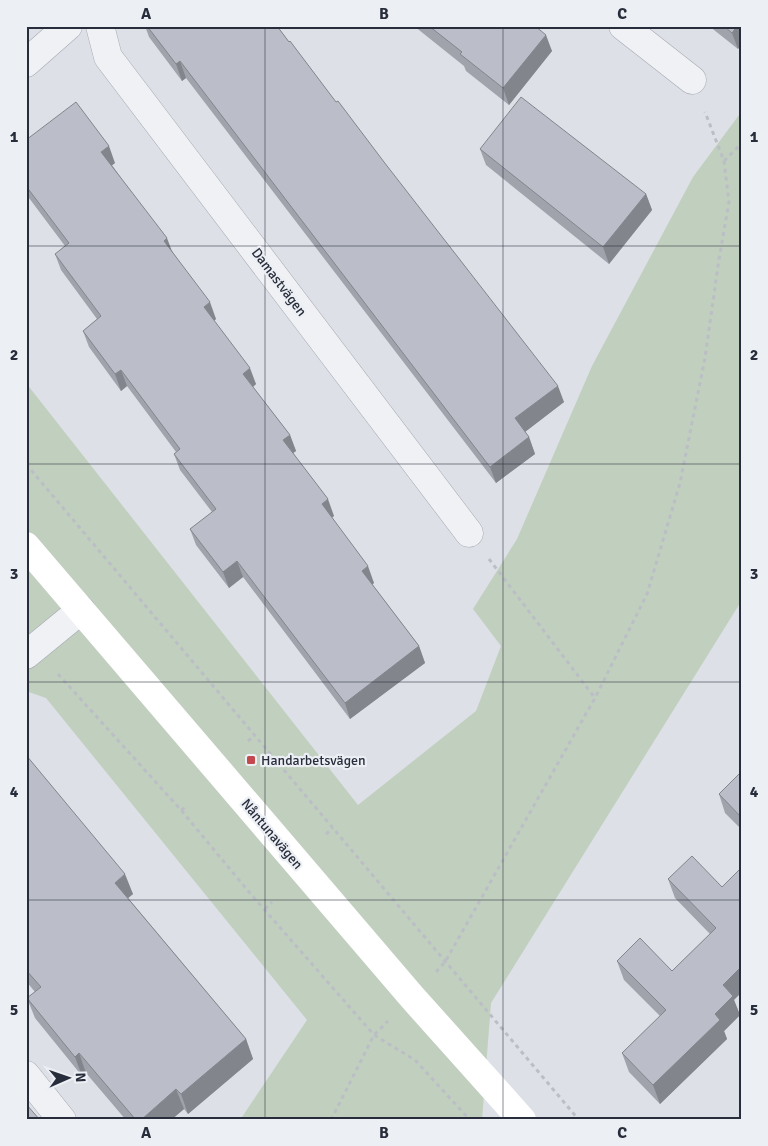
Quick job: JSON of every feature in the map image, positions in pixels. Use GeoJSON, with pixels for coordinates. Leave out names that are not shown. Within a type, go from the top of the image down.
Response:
{"type":"FeatureCollection","features":[{"type":"Feature","properties":{"kind":"street"},"geometry":{"type":"LineString","coordinates":[[26,63],[68,26]]}},
{"type":"Feature","properties":{"kind":"street","name":"Damastvägen"},"geometry":{"type":"LineString","coordinates":[[100,26],[108,57],[470,533]]}},
{"type":"Feature","properties":{"kind":"street"},"geometry":{"type":"LineString","coordinates":[[623,26],[692,80]]}},
{"type":"Feature","properties":{"kind":"street","name":"Nåntunavägen"},"geometry":{"type":"LineString","coordinates":[[26,546],[405,990],[522,1120]]}},
{"type":"Feature","properties":{"kind":"street"},"geometry":{"type":"LineString","coordinates":[[30,651],[81,610]]}},
{"type":"Feature","properties":{"kind":"street"},"geometry":{"type":"LineString","coordinates":[[26,1075],[62,1120]]}},
{"type":"Feature","properties":{"kind":"path"},"geometry":{"type":"LineString","coordinates":[[445,962],[595,698],[647,594],[680,483],[705,358],[729,202],[724,161],[692,80]]}},
{"type":"Feature","properties":{"kind":"path"},"geometry":{"type":"LineString","coordinates":[[724,161],[742,144]]}},
{"type":"Feature","properties":{"kind":"path"},"geometry":{"type":"LineString","coordinates":[[26,464],[579,1120]]}},
{"type":"Feature","properties":{"kind":"path"},"geometry":{"type":"LineString","coordinates":[[470,533],[595,698]]}},
{"type":"Feature","properties":{"kind":"path"},"geometry":{"type":"LineString","coordinates":[[30,651],[181,810],[374,1036],[415,1060],[470,1120]]}},
{"type":"Feature","properties":{"kind":"path"},"geometry":{"type":"LineString","coordinates":[[248,741],[255,735]]}},
{"type":"Feature","properties":{"kind":"path"},"geometry":{"type":"LineString","coordinates":[[181,810],[188,806]]}},
{"type":"Feature","properties":{"kind":"path"},"geometry":{"type":"LineString","coordinates":[[326,834],[333,828]]}},
{"type":"Feature","properties":{"kind":"path"},"geometry":{"type":"LineString","coordinates":[[265,910],[272,902]]}},
{"type":"Feature","properties":{"kind":"path"},"geometry":{"type":"LineString","coordinates":[[331,1120],[374,1036]]}},
{"type":"Feature","properties":{"kind":"green space"},"geometry":{"type":"Polygon","coordinates":[[[742,111],[742,600],[491,1003],[482,1120],[240,1120],[307,1020],[46,698],[26,691],[26,383],[358,805],[476,711],[501,646],[473,609],[517,539],[592,366],[693,177],[742,111]]]}},
{"type":"Feature","properties":{"kind":"building"},"geometry":{"type":"Polygon","coordinates":[[[147,26],[277,26],[336,102],[338,101],[558,386],[515,418],[529,437],[490,467],[180,61],[176,64],[147,26]]]}},
{"type":"Feature","properties":{"kind":"building"},"geometry":{"type":"Polygon","coordinates":[[[429,26],[535,26],[546,35],[503,88],[460,54],[462,52],[429,26]]]}},
{"type":"Feature","properties":{"kind":"building"},"geometry":{"type":"Polygon","coordinates":[[[724,26],[737,26],[732,33],[724,26]]]}},
{"type":"Feature","properties":{"kind":"building"},"geometry":{"type":"Polygon","coordinates":[[[521,97],[646,194],[603,247],[480,149],[521,97]]]}},
{"type":"Feature","properties":{"kind":"building"},"geometry":{"type":"Polygon","coordinates":[[[76,102],[109,146],[101,152],[167,238],[164,241],[210,302],[204,307],[250,368],[243,374],[290,435],[283,440],[328,499],[322,504],[368,566],[362,571],[419,646],[345,703],[237,561],[223,572],[190,529],[216,509],[174,454],[180,449],[121,370],[115,374],[83,331],[101,316],[55,254],[69,243],[26,186],[26,140],[76,102]]]}},
{"type":"Feature","properties":{"kind":"building"},"geometry":{"type":"Polygon","coordinates":[[[26,755],[125,874],[115,883],[246,1039],[181,1094],[176,1089],[141,1120],[136,1120],[79,1053],[75,1057],[27,998],[41,987],[26,970],[26,755]]]}},
{"type":"Feature","properties":{"kind":"building"},"geometry":{"type":"Polygon","coordinates":[[[742,771],[742,818],[719,794],[742,771]]]}},
{"type":"Feature","properties":{"kind":"building"},"geometry":{"type":"Polygon","coordinates":[[[692,856],[722,887],[742,867],[742,966],[723,985],[733,996],[715,1014],[720,1020],[653,1085],[622,1053],[666,1010],[617,961],[640,938],[672,971],[716,928],[668,879],[692,856]]]}},
{"type":"Feature","properties":{"kind":"building"},"geometry":{"type":"Polygon","coordinates":[[[26,1104],[40,1120],[26,1120],[26,1104]]]}},
{"type":"Feature","properties":{"kind":"place","name":"Handarbetsvägen"},"geometry":{"type":"Point","coordinates":[251,760]}}]}
